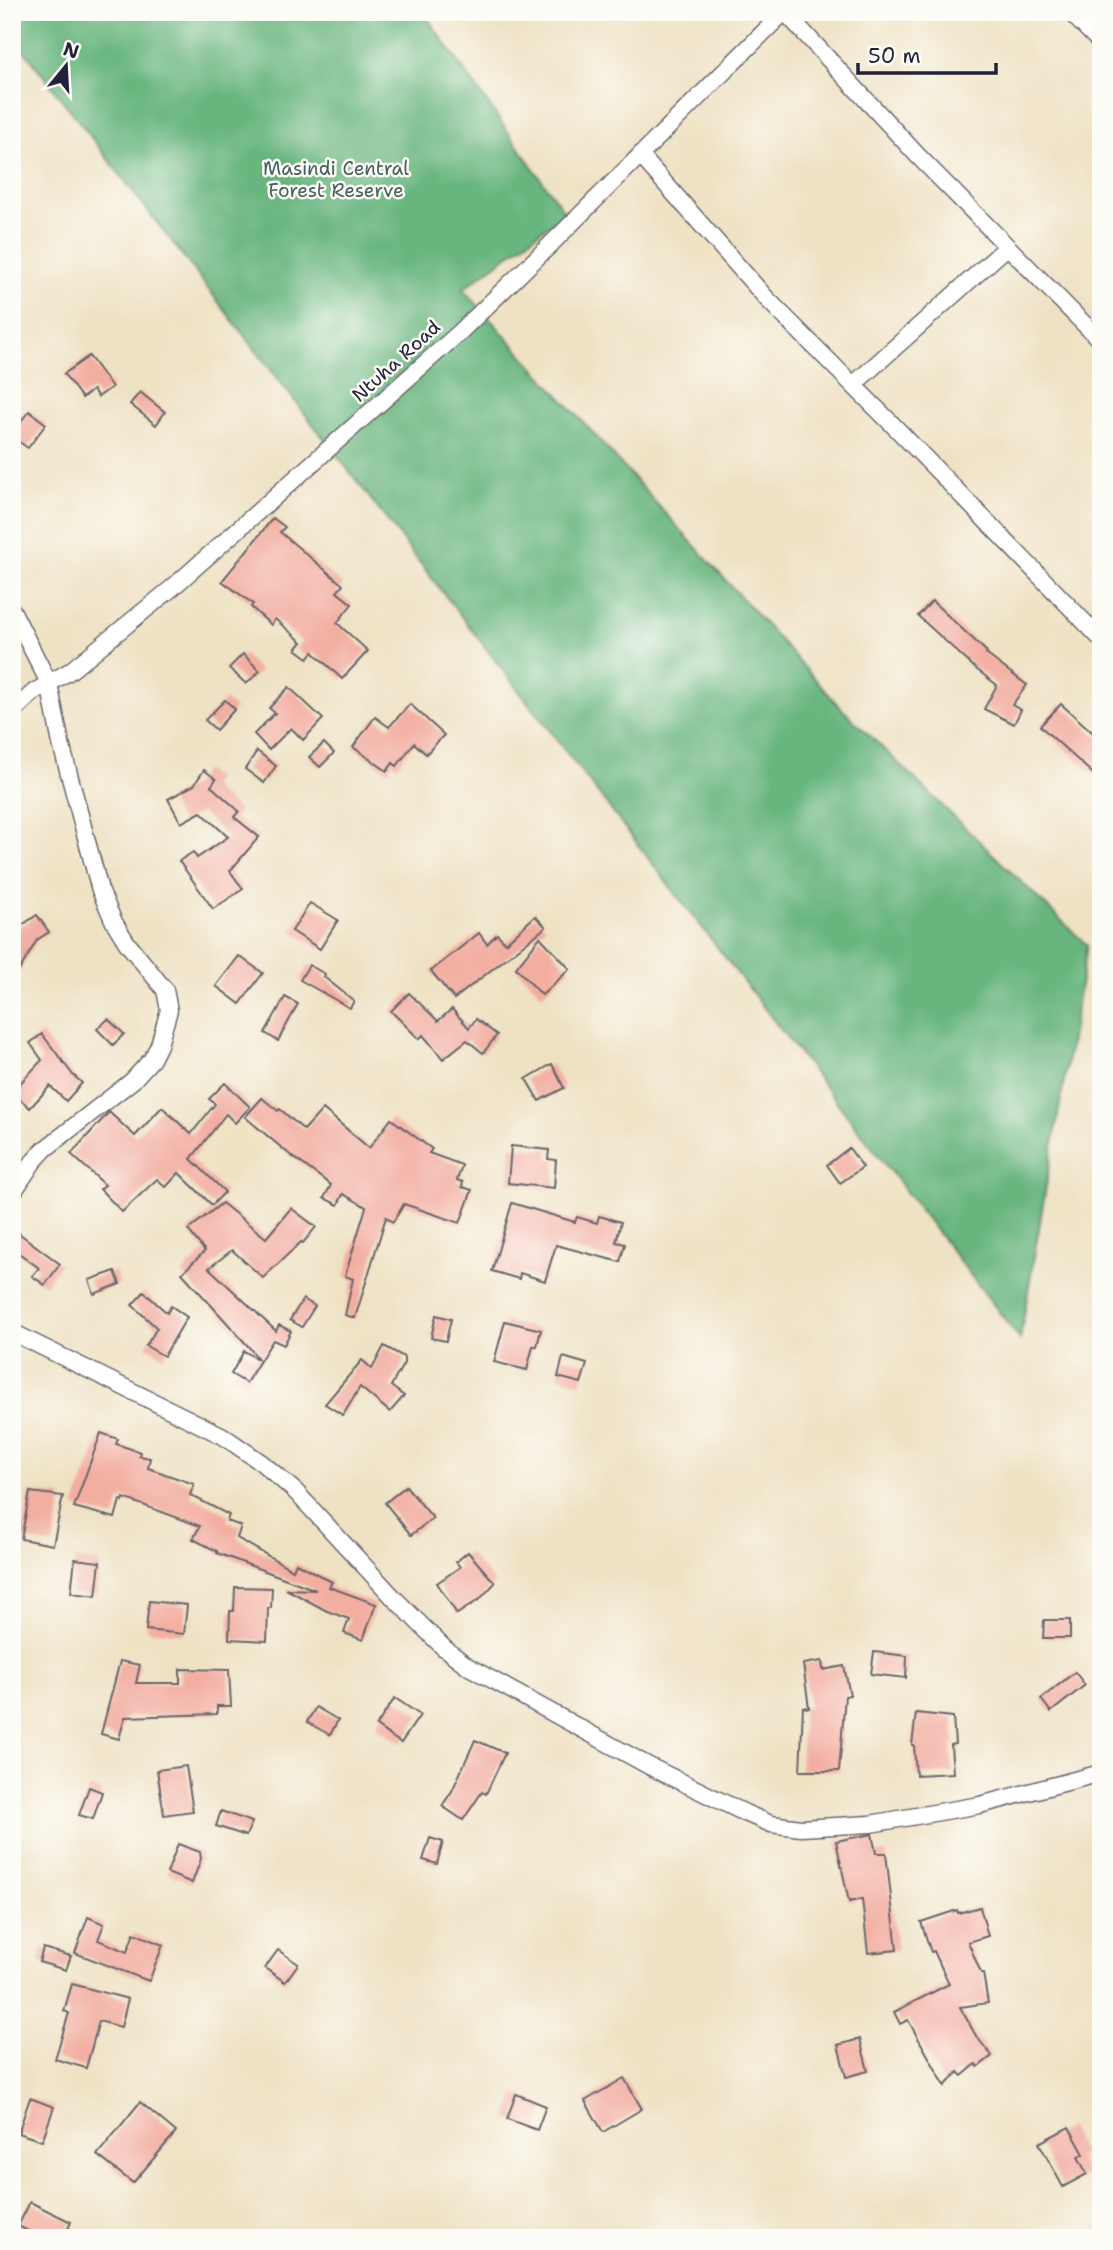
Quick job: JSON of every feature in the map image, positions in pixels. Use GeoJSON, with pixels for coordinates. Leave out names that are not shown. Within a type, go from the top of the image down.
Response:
{"type":"FeatureCollection","features":[{"type":"Feature","properties":{"kind":"street","name":"Ntuha Road"},"geometry":{"type":"LineString","coordinates":[[12,712],[34,692],[70,671],[172,588],[460,332],[784,12]]}},
{"type":"Feature","properties":{"kind":"street"},"geometry":{"type":"LineString","coordinates":[[784,12],[919,157],[1101,341]]}},
{"type":"Feature","properties":{"kind":"street"},"geometry":{"type":"LineString","coordinates":[[1070,12],[1101,43]]}},
{"type":"Feature","properties":{"kind":"street"},"geometry":{"type":"LineString","coordinates":[[640,155],[766,299],[1101,639]]}},
{"type":"Feature","properties":{"kind":"street"},"geometry":{"type":"LineString","coordinates":[[853,385],[1007,247]]}},
{"type":"Feature","properties":{"kind":"street"},"geometry":{"type":"LineString","coordinates":[[12,610],[49,682],[61,744],[100,890],[127,943],[165,990],[169,1010],[159,1045],[147,1065],[132,1081],[45,1149],[12,1194]]}},
{"type":"Feature","properties":{"kind":"street"},"geometry":{"type":"LineString","coordinates":[[12,1332],[223,1436],[262,1463],[295,1491],[393,1597],[444,1647],[469,1667],[649,1766],[771,1824],[801,1828],[870,1824],[980,1805],[1101,1773]]}},
{"type":"Feature","properties":{"kind":"green space","name":"Masindi Central Forest Reserve"},"geometry":{"type":"Polygon","coordinates":[[[12,12],[423,12],[565,213],[463,289],[840,707],[1087,945],[1020,1339],[12,35],[12,12]]]}},
{"type":"Feature","properties":{"kind":"building"},"geometry":{"type":"Polygon","coordinates":[[[89,356],[112,387],[98,397],[93,390],[82,398],[64,374],[89,356]]]}},
{"type":"Feature","properties":{"kind":"building"},"geometry":{"type":"Polygon","coordinates":[[[140,392],[165,412],[156,425],[130,404],[140,392]]]}},
{"type":"Feature","properties":{"kind":"building"},"geometry":{"type":"Polygon","coordinates":[[[29,411],[46,424],[28,448],[12,437],[12,433],[29,411]]]}},
{"type":"Feature","properties":{"kind":"building"},"geometry":{"type":"Polygon","coordinates":[[[273,518],[285,527],[280,532],[343,585],[337,592],[352,604],[337,623],[368,651],[342,679],[313,652],[308,658],[296,649],[302,642],[275,619],[271,625],[251,607],[253,604],[222,581],[273,518]]]}},
{"type":"Feature","properties":{"kind":"building"},"geometry":{"type":"Polygon","coordinates":[[[932,601],[987,652],[986,654],[1027,685],[1012,705],[1021,710],[1014,724],[984,709],[997,685],[918,616],[932,601]]]}},
{"type":"Feature","properties":{"kind":"building"},"geometry":{"type":"Polygon","coordinates":[[[243,654],[260,671],[246,684],[229,668],[243,654]]]}},
{"type":"Feature","properties":{"kind":"building"},"geometry":{"type":"Polygon","coordinates":[[[289,687],[323,719],[303,740],[291,728],[269,750],[254,734],[275,713],[269,708],[289,687]]]}},
{"type":"Feature","properties":{"kind":"building"},"geometry":{"type":"Polygon","coordinates":[[[225,700],[235,709],[216,730],[205,720],[225,700]]]}},
{"type":"Feature","properties":{"kind":"building"},"geometry":{"type":"Polygon","coordinates":[[[410,704],[444,735],[426,754],[414,743],[397,766],[393,763],[387,771],[353,747],[375,717],[389,727],[410,704]]]}},
{"type":"Feature","properties":{"kind":"building"},"geometry":{"type":"Polygon","coordinates":[[[1061,704],[1101,740],[1101,781],[1040,726],[1061,704]]]}},
{"type":"Feature","properties":{"kind":"building"},"geometry":{"type":"Polygon","coordinates":[[[324,743],[334,753],[320,767],[309,757],[324,743]]]}},
{"type":"Feature","properties":{"kind":"building"},"geometry":{"type":"Polygon","coordinates":[[[257,751],[276,766],[264,783],[245,769],[257,751]]]}},
{"type":"Feature","properties":{"kind":"building"},"geometry":{"type":"Polygon","coordinates":[[[204,770],[216,779],[211,786],[239,811],[234,817],[259,837],[230,871],[243,889],[213,909],[179,861],[193,852],[197,858],[228,837],[201,812],[181,823],[168,799],[194,785],[204,770]]]}},
{"type":"Feature","properties":{"kind":"building"},"geometry":{"type":"Polygon","coordinates":[[[310,903],[338,920],[320,949],[292,931],[310,903]]]}},
{"type":"Feature","properties":{"kind":"building"},"geometry":{"type":"Polygon","coordinates":[[[37,915],[49,932],[37,940],[12,983],[12,932],[37,915]]]}},
{"type":"Feature","properties":{"kind":"building"},"geometry":{"type":"Polygon","coordinates":[[[535,916],[546,927],[454,999],[431,971],[479,933],[487,944],[497,934],[506,943],[535,916]]]}},
{"type":"Feature","properties":{"kind":"building"},"geometry":{"type":"Polygon","coordinates":[[[540,937],[570,969],[542,995],[516,968],[540,937]]]}},
{"type":"Feature","properties":{"kind":"building"},"geometry":{"type":"Polygon","coordinates":[[[239,956],[263,973],[240,1004],[216,986],[239,956]]]}},
{"type":"Feature","properties":{"kind":"building"},"geometry":{"type":"Polygon","coordinates":[[[309,965],[325,974],[324,977],[354,1001],[350,1008],[300,980],[309,965]]]}},
{"type":"Feature","properties":{"kind":"building"},"geometry":{"type":"Polygon","coordinates":[[[409,993],[438,1021],[452,1009],[469,1028],[476,1019],[497,1035],[483,1053],[467,1040],[443,1059],[423,1035],[419,1039],[391,1011],[409,993]]]}},
{"type":"Feature","properties":{"kind":"building"},"geometry":{"type":"Polygon","coordinates":[[[285,997],[298,1004],[278,1041],[265,1033],[285,997]]]}},
{"type":"Feature","properties":{"kind":"building"},"geometry":{"type":"Polygon","coordinates":[[[108,1019],[124,1034],[113,1045],[97,1029],[108,1019]]]}},
{"type":"Feature","properties":{"kind":"building"},"geometry":{"type":"Polygon","coordinates":[[[42,1034],[82,1083],[66,1101],[50,1086],[30,1108],[12,1092],[42,1060],[30,1043],[42,1034]]]}},
{"type":"Feature","properties":{"kind":"building"},"geometry":{"type":"Polygon","coordinates":[[[552,1064],[564,1088],[539,1101],[526,1079],[552,1064]]]}},
{"type":"Feature","properties":{"kind":"building"},"geometry":{"type":"Polygon","coordinates":[[[225,1083],[250,1107],[235,1123],[226,1114],[191,1159],[225,1192],[212,1205],[179,1173],[166,1187],[157,1179],[122,1212],[100,1189],[105,1185],[71,1154],[109,1112],[135,1136],[162,1107],[191,1134],[215,1104],[209,1099],[225,1083]]]}},
{"type":"Feature","properties":{"kind":"building"},"geometry":{"type":"Polygon","coordinates":[[[262,1098],[278,1111],[280,1109],[304,1130],[323,1109],[369,1148],[391,1119],[432,1149],[429,1153],[462,1165],[457,1180],[463,1182],[462,1187],[472,1190],[460,1223],[404,1204],[393,1222],[386,1217],[355,1318],[345,1315],[353,1279],[345,1276],[366,1207],[343,1194],[338,1205],[324,1198],[331,1185],[245,1117],[262,1098]]]}},
{"type":"Feature","properties":{"kind":"building"},"geometry":{"type":"Polygon","coordinates":[[[511,1146],[549,1150],[548,1159],[556,1160],[554,1188],[508,1183],[511,1146]]]}},
{"type":"Feature","properties":{"kind":"building"},"geometry":{"type":"Polygon","coordinates":[[[849,1148],[863,1167],[840,1183],[827,1165],[849,1148]]]}},
{"type":"Feature","properties":{"kind":"building"},"geometry":{"type":"Polygon","coordinates":[[[222,1203],[266,1238],[291,1208],[316,1227],[303,1243],[263,1278],[232,1250],[209,1268],[276,1331],[279,1325],[291,1331],[284,1345],[273,1340],[246,1383],[231,1374],[244,1351],[259,1360],[182,1273],[205,1251],[188,1230],[222,1203]]]}},
{"type":"Feature","properties":{"kind":"building"},"geometry":{"type":"Polygon","coordinates":[[[512,1203],[575,1222],[577,1217],[597,1223],[599,1216],[621,1222],[616,1242],[625,1244],[620,1262],[556,1245],[545,1281],[520,1273],[519,1279],[492,1271],[512,1203]]]}},
{"type":"Feature","properties":{"kind":"building"},"geometry":{"type":"Polygon","coordinates":[[[12,1228],[60,1264],[45,1285],[32,1276],[39,1268],[12,1248],[12,1228]]]}},
{"type":"Feature","properties":{"kind":"building"},"geometry":{"type":"Polygon","coordinates":[[[115,1271],[120,1284],[94,1294],[89,1280],[115,1271]]]}},
{"type":"Feature","properties":{"kind":"building"},"geometry":{"type":"Polygon","coordinates":[[[144,1292],[167,1313],[171,1306],[187,1317],[164,1356],[146,1346],[157,1328],[132,1305],[144,1292]]]}},
{"type":"Feature","properties":{"kind":"building"},"geometry":{"type":"Polygon","coordinates":[[[303,1299],[315,1306],[302,1327],[290,1320],[303,1299]]]}},
{"type":"Feature","properties":{"kind":"building"},"geometry":{"type":"Polygon","coordinates":[[[436,1315],[451,1319],[446,1341],[431,1338],[436,1315]]]}},
{"type":"Feature","properties":{"kind":"building"},"geometry":{"type":"Polygon","coordinates":[[[505,1321],[541,1330],[537,1346],[533,1346],[527,1370],[494,1362],[505,1321]]]}},
{"type":"Feature","properties":{"kind":"building"},"geometry":{"type":"Polygon","coordinates":[[[384,1346],[404,1357],[404,1363],[391,1386],[404,1396],[390,1412],[360,1387],[343,1415],[325,1404],[362,1360],[372,1369],[384,1346]]]}},
{"type":"Feature","properties":{"kind":"building"},"geometry":{"type":"Polygon","coordinates":[[[563,1357],[587,1364],[581,1383],[558,1377],[563,1357]]]}},
{"type":"Feature","properties":{"kind":"building"},"geometry":{"type":"Polygon","coordinates":[[[101,1433],[118,1439],[116,1444],[140,1452],[139,1456],[150,1458],[148,1468],[194,1484],[190,1495],[229,1515],[227,1521],[241,1526],[237,1538],[293,1570],[296,1563],[332,1582],[329,1587],[376,1604],[363,1640],[344,1633],[349,1619],[327,1611],[286,1589],[316,1590],[217,1553],[193,1539],[200,1526],[124,1498],[123,1501],[120,1500],[115,1518],[74,1507],[101,1433]]]}},
{"type":"Feature","properties":{"kind":"building"},"geometry":{"type":"Polygon","coordinates":[[[406,1486],[433,1518],[411,1535],[385,1503],[406,1486]]]}},
{"type":"Feature","properties":{"kind":"building"},"geometry":{"type":"Polygon","coordinates":[[[30,1492],[63,1496],[53,1545],[21,1539],[30,1492]]]}},
{"type":"Feature","properties":{"kind":"building"},"geometry":{"type":"Polygon","coordinates":[[[468,1552],[495,1583],[480,1599],[457,1614],[437,1583],[460,1567],[456,1562],[468,1552]]]}},
{"type":"Feature","properties":{"kind":"building"},"geometry":{"type":"Polygon","coordinates":[[[75,1559],[100,1562],[96,1596],[71,1593],[75,1559]]]}},
{"type":"Feature","properties":{"kind":"building"},"geometry":{"type":"Polygon","coordinates":[[[235,1587],[272,1588],[271,1608],[268,1608],[267,1641],[229,1639],[230,1611],[234,1611],[235,1587]]]}},
{"type":"Feature","properties":{"kind":"building"},"geometry":{"type":"Polygon","coordinates":[[[149,1601],[187,1605],[184,1634],[146,1630],[149,1601]]]}},
{"type":"Feature","properties":{"kind":"building"},"geometry":{"type":"Polygon","coordinates":[[[1044,1620],[1070,1620],[1070,1638],[1043,1638],[1044,1620]]]}},
{"type":"Feature","properties":{"kind":"building"},"geometry":{"type":"Polygon","coordinates":[[[874,1652],[907,1656],[906,1678],[871,1674],[874,1652]]]}},
{"type":"Feature","properties":{"kind":"building"},"geometry":{"type":"Polygon","coordinates":[[[120,1661],[140,1665],[136,1683],[180,1683],[180,1669],[229,1670],[231,1706],[217,1706],[217,1714],[125,1717],[119,1739],[101,1734],[120,1661]]]}},
{"type":"Feature","properties":{"kind":"building"},"geometry":{"type":"Polygon","coordinates":[[[822,1661],[823,1670],[844,1666],[850,1695],[845,1696],[839,1771],[800,1771],[803,1707],[809,1708],[803,1664],[822,1661]]]}},
{"type":"Feature","properties":{"kind":"building"},"geometry":{"type":"Polygon","coordinates":[[[1075,1672],[1085,1685],[1051,1712],[1041,1699],[1075,1672]]]}},
{"type":"Feature","properties":{"kind":"building"},"geometry":{"type":"Polygon","coordinates":[[[395,1698],[420,1715],[401,1743],[376,1726],[395,1698]]]}},
{"type":"Feature","properties":{"kind":"building"},"geometry":{"type":"Polygon","coordinates":[[[316,1707],[338,1720],[330,1735],[307,1722],[316,1707]]]}},
{"type":"Feature","properties":{"kind":"building"},"geometry":{"type":"Polygon","coordinates":[[[916,1713],[953,1717],[953,1773],[916,1775],[912,1745],[916,1713]]]}},
{"type":"Feature","properties":{"kind":"building"},"geometry":{"type":"Polygon","coordinates":[[[475,1740],[505,1753],[486,1794],[482,1792],[463,1820],[442,1806],[452,1791],[475,1740]]]}},
{"type":"Feature","properties":{"kind":"building"},"geometry":{"type":"Polygon","coordinates":[[[186,1766],[193,1811],[164,1815],[157,1770],[186,1766]]]}},
{"type":"Feature","properties":{"kind":"building"},"geometry":{"type":"Polygon","coordinates":[[[89,1787],[102,1792],[93,1819],[79,1815],[89,1787]]]}},
{"type":"Feature","properties":{"kind":"building"},"geometry":{"type":"Polygon","coordinates":[[[221,1811],[252,1822],[246,1836],[216,1826],[221,1811]]]}},
{"type":"Feature","properties":{"kind":"building"},"geometry":{"type":"Polygon","coordinates":[[[872,1834],[876,1853],[886,1853],[897,1950],[868,1953],[862,1899],[849,1902],[836,1841],[872,1834]]]}},
{"type":"Feature","properties":{"kind":"building"},"geometry":{"type":"Polygon","coordinates":[[[430,1838],[443,1842],[437,1864],[423,1860],[430,1838]]]}},
{"type":"Feature","properties":{"kind":"building"},"geometry":{"type":"Polygon","coordinates":[[[178,1844],[200,1852],[201,1859],[192,1883],[167,1873],[178,1844]]]}},
{"type":"Feature","properties":{"kind":"building"},"geometry":{"type":"Polygon","coordinates":[[[980,1907],[988,1936],[968,1942],[983,1973],[988,2003],[960,2007],[976,2036],[992,2056],[978,2067],[976,2064],[962,2076],[958,2072],[945,2086],[908,2020],[900,2024],[894,2012],[949,1984],[934,1951],[931,1952],[921,1922],[957,1910],[958,1913],[980,1907]]]}},
{"type":"Feature","properties":{"kind":"building"},"geometry":{"type":"Polygon","coordinates":[[[88,1917],[104,1924],[98,1940],[127,1952],[134,1933],[163,1945],[149,1981],[75,1953],[88,1917]]]}},
{"type":"Feature","properties":{"kind":"building"},"geometry":{"type":"Polygon","coordinates":[[[43,1948],[71,1956],[66,1970],[39,1962],[43,1948]]]}},
{"type":"Feature","properties":{"kind":"building"},"geometry":{"type":"Polygon","coordinates":[[[278,1950],[298,1964],[285,1982],[265,1968],[278,1950]]]}},
{"type":"Feature","properties":{"kind":"building"},"geometry":{"type":"Polygon","coordinates":[[[72,1984],[128,1999],[121,2027],[99,2021],[86,2068],[55,2059],[69,2013],[64,2011],[72,1984]]]}},
{"type":"Feature","properties":{"kind":"building"},"geometry":{"type":"Polygon","coordinates":[[[860,2039],[868,2071],[846,2077],[838,2045],[860,2039]]]}},
{"type":"Feature","properties":{"kind":"building"},"geometry":{"type":"Polygon","coordinates":[[[624,2078],[642,2109],[603,2132],[585,2101],[624,2078]]]}},
{"type":"Feature","properties":{"kind":"building"},"geometry":{"type":"Polygon","coordinates":[[[516,2094],[546,2106],[537,2130],[507,2119],[516,2094]]]}},
{"type":"Feature","properties":{"kind":"building"},"geometry":{"type":"Polygon","coordinates":[[[30,2098],[54,2107],[42,2141],[18,2133],[30,2098]]]}},
{"type":"Feature","properties":{"kind":"building"},"geometry":{"type":"Polygon","coordinates":[[[140,2102],[176,2132],[133,2183],[97,2155],[140,2102]]]}},
{"type":"Feature","properties":{"kind":"building"},"geometry":{"type":"Polygon","coordinates":[[[1069,2127],[1084,2154],[1078,2157],[1087,2174],[1063,2187],[1039,2143],[1069,2127]]]}},
{"type":"Feature","properties":{"kind":"building"},"geometry":{"type":"Polygon","coordinates":[[[30,2202],[71,2222],[64,2238],[42,2238],[18,2226],[30,2202]]]}}]}
